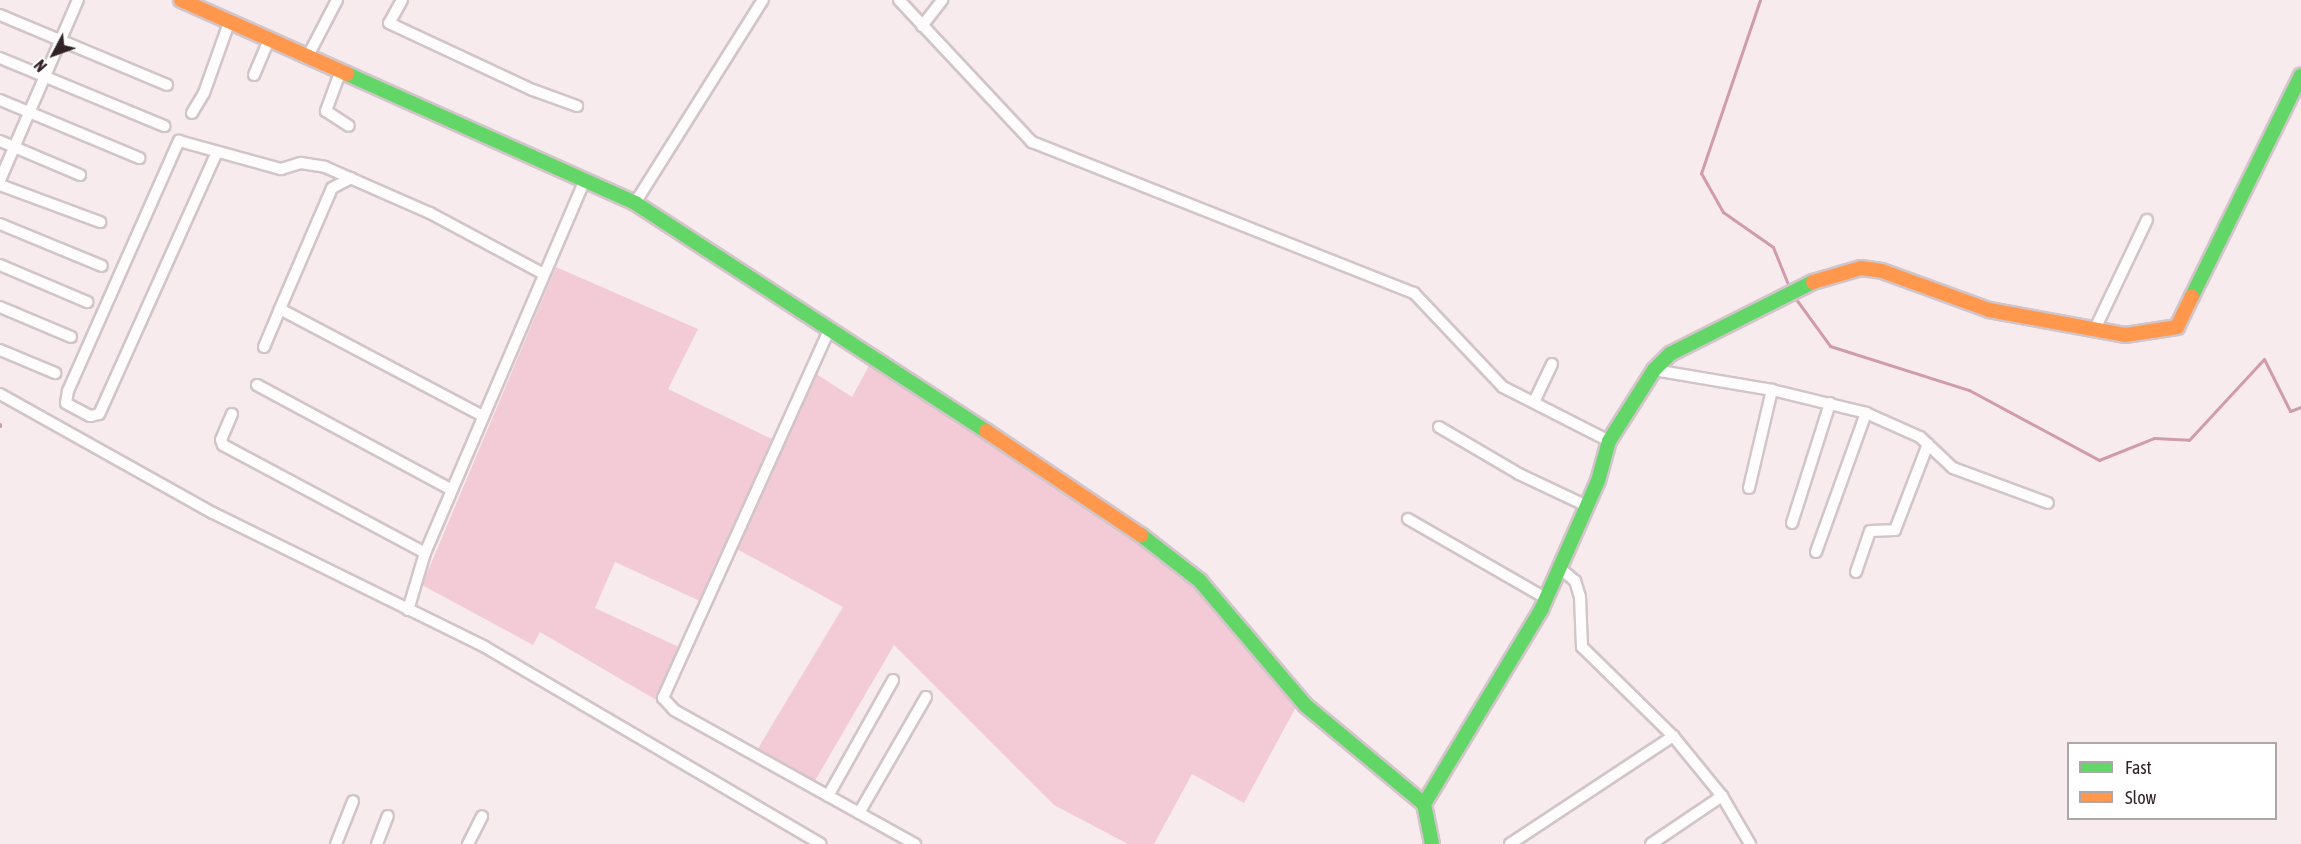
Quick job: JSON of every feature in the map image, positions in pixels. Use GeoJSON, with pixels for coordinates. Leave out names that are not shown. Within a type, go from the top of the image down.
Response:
{"type":"FeatureCollection","features":[{"type":"Feature","properties":{"kind":"street"},"geometry":{"type":"LineString","coordinates":[[0,180],[63,40],[78,0]]}},
{"type":"Feature","properties":{"kind":"street"},"geometry":{"type":"LineString","coordinates":[[181,0],[635,203],[1117,516],[1187,570],[1216,597],[1263,659],[1305,705],[1424,804],[1432,844]]}},
{"type":"Feature","properties":{"kind":"street"},"geometry":{"type":"LineString","coordinates":[[308,56],[337,0]]}},
{"type":"Feature","properties":{"kind":"street"},"geometry":{"type":"LineString","coordinates":[[402,0],[389,23],[533,90],[578,106]]}},
{"type":"Feature","properties":{"kind":"street"},"geometry":{"type":"LineString","coordinates":[[635,203],[763,0]]}},
{"type":"Feature","properties":{"kind":"street"},"geometry":{"type":"LineString","coordinates":[[899,0],[1032,142],[1414,292],[1492,378],[1609,441]]}},
{"type":"Feature","properties":{"kind":"street"},"geometry":{"type":"LineString","coordinates":[[922,26],[942,0]]}},
{"type":"Feature","properties":{"kind":"street"},"geometry":{"type":"LineString","coordinates":[[0,15],[167,85]]}},
{"type":"Feature","properties":{"kind":"street"},"geometry":{"type":"LineString","coordinates":[[192,113],[204,93],[230,20]]}},
{"type":"Feature","properties":{"kind":"street"},"geometry":{"type":"LineString","coordinates":[[254,75],[269,39]]}},
{"type":"Feature","properties":{"kind":"street"},"geometry":{"type":"LineString","coordinates":[[0,58],[164,126]]}},
{"type":"Feature","properties":{"kind":"street"},"geometry":{"type":"LineString","coordinates":[[340,70],[326,111],[349,126]]}},
{"type":"Feature","properties":{"kind":"street"},"geometry":{"type":"LineString","coordinates":[[1424,804],[1547,599],[1587,506],[1609,441],[1654,370],[1680,347],[1810,283],[1870,268],[1989,310],[2094,331],[2125,335],[2177,327],[2301,75]]}},
{"type":"Feature","properties":{"kind":"street"},"geometry":{"type":"LineString","coordinates":[[0,100],[139,158]]}},
{"type":"Feature","properties":{"kind":"street"},"geometry":{"type":"LineString","coordinates":[[217,152],[99,414],[90,416],[66,404],[68,391],[176,144],[185,140],[217,152],[281,169],[309,164],[351,178],[430,213],[544,274]]}},
{"type":"Feature","properties":{"kind":"street"},"geometry":{"type":"LineString","coordinates":[[0,141],[80,175]]}},
{"type":"Feature","properties":{"kind":"street"},"geometry":{"type":"LineString","coordinates":[[264,347],[332,188],[351,178]]}},
{"type":"Feature","properties":{"kind":"street"},"geometry":{"type":"LineString","coordinates":[[408,610],[425,553],[585,180]]}},
{"type":"Feature","properties":{"kind":"street"},"geometry":{"type":"LineString","coordinates":[[0,185],[100,222]]}},
{"type":"Feature","properties":{"kind":"street"},"geometry":{"type":"LineString","coordinates":[[2094,331],[2147,220]]}},
{"type":"Feature","properties":{"kind":"street"},"geometry":{"type":"LineString","coordinates":[[0,224],[102,266]]}},
{"type":"Feature","properties":{"kind":"street"},"geometry":{"type":"LineString","coordinates":[[0,265],[87,302]]}},
{"type":"Feature","properties":{"kind":"street"},"geometry":{"type":"LineString","coordinates":[[0,307],[70,337]]}},
{"type":"Feature","properties":{"kind":"street"},"geometry":{"type":"LineString","coordinates":[[280,309],[483,416]]}},
{"type":"Feature","properties":{"kind":"street"},"geometry":{"type":"LineString","coordinates":[[830,328],[663,698],[674,710],[915,844]]}},
{"type":"Feature","properties":{"kind":"street"},"geometry":{"type":"LineString","coordinates":[[0,350],[55,373]]}},
{"type":"Feature","properties":{"kind":"street"},"geometry":{"type":"LineString","coordinates":[[1534,402],[1552,364]]}},
{"type":"Feature","properties":{"kind":"street"},"geometry":{"type":"LineString","coordinates":[[1654,370],[1772,390],[1866,413],[1920,437],[1953,468],[2048,503]]}},
{"type":"Feature","properties":{"kind":"street"},"geometry":{"type":"LineString","coordinates":[[257,385],[452,490]]}},
{"type":"Feature","properties":{"kind":"street"},"geometry":{"type":"LineString","coordinates":[[1749,488],[1772,390]]}},
{"type":"Feature","properties":{"kind":"street"},"geometry":{"type":"LineString","coordinates":[[0,394],[213,513],[485,647],[821,844]]}},
{"type":"Feature","properties":{"kind":"street"},"geometry":{"type":"LineString","coordinates":[[1792,523],[1830,403]]}},
{"type":"Feature","properties":{"kind":"street"},"geometry":{"type":"LineString","coordinates":[[1816,552],[1866,413]]}},
{"type":"Feature","properties":{"kind":"street"},"geometry":{"type":"LineString","coordinates":[[232,414],[223,445],[425,553]]}},
{"type":"Feature","properties":{"kind":"street"},"geometry":{"type":"LineString","coordinates":[[1439,427],[1509,468],[1587,506]]}},
{"type":"Feature","properties":{"kind":"street"},"geometry":{"type":"LineString","coordinates":[[1856,572],[1870,531],[1895,530],[1928,444]]}},
{"type":"Feature","properties":{"kind":"street"},"geometry":{"type":"LineString","coordinates":[[1408,519],[1547,599]]}},
{"type":"Feature","properties":{"kind":"street"},"geometry":{"type":"LineString","coordinates":[[1561,568],[1575,581],[1580,597],[1582,647],[1673,736],[1722,796],[1750,844]]}},
{"type":"Feature","properties":{"kind":"street"},"geometry":{"type":"LineString","coordinates":[[828,796],[893,680]]}},
{"type":"Feature","properties":{"kind":"street"},"geometry":{"type":"LineString","coordinates":[[859,813],[926,696]]}},
{"type":"Feature","properties":{"kind":"street"},"geometry":{"type":"LineString","coordinates":[[1510,844],[1673,736]]}},
{"type":"Feature","properties":{"kind":"street"},"geometry":{"type":"LineString","coordinates":[[1651,844],[1722,796]]}},
{"type":"Feature","properties":{"kind":"street"},"geometry":{"type":"LineString","coordinates":[[336,844],[353,801]]}},
{"type":"Feature","properties":{"kind":"street"},"geometry":{"type":"LineString","coordinates":[[377,844],[388,816]]}},
{"type":"Feature","properties":{"kind":"street"},"geometry":{"type":"LineString","coordinates":[[468,844],[482,816]]}},
{"type":"Feature","properties":{"kind":"shaded area"},"geometry":{"type":"Polygon","coordinates":[[[556,267],[698,329],[668,389],[774,440],[702,602],[615,562],[595,608],[681,648],[658,701],[540,632],[533,645],[422,585],[556,267]]]}},
{"type":"Feature","properties":{"kind":"shaded area"},"geometry":{"type":"Polygon","coordinates":[[[871,362],[1113,521],[1180,570],[1227,618],[1297,705],[1244,803],[1192,774],[1154,844],[1128,844],[1054,805],[894,645],[813,784],[757,750],[843,607],[735,548],[815,373],[852,397],[871,362]]]}},
{"type":"Feature","properties":{"kind":"waterway"},"geometry":{"type":"LineString","coordinates":[[1760,0],[1701,173],[1723,212],[1773,247],[1790,289]]}},
{"type":"Feature","properties":{"kind":"waterway"},"geometry":{"type":"LineString","coordinates":[[1793,295],[1830,346],[1969,390],[2099,460],[2154,438],[2189,440],[2264,359],[2290,411],[2301,407]]}},
{"type":"Feature","properties":{"kind":"traffic: fast"},"geometry":{"type":"LineString","coordinates":[[347,74],[635,203],[986,431]]}},
{"type":"Feature","properties":{"kind":"traffic: fast"},"geometry":{"type":"LineString","coordinates":[[2192,296],[2301,75]]}},
{"type":"Feature","properties":{"kind":"traffic: fast"},"geometry":{"type":"LineString","coordinates":[[1424,804],[1541,610],[1598,481],[1609,441],[1654,370],[1670,354],[1813,282]]}},
{"type":"Feature","properties":{"kind":"traffic: fast"},"geometry":{"type":"LineString","coordinates":[[1141,535],[1200,581],[1305,705],[1424,804],[1432,844]]}},
{"type":"Feature","properties":{"kind":"traffic: slow"},"geometry":{"type":"LineString","coordinates":[[181,0],[347,74]]}},
{"type":"Feature","properties":{"kind":"traffic: slow"},"geometry":{"type":"LineString","coordinates":[[1813,282],[1861,268],[1882,271],[1989,310],[2125,335],[2177,327],[2192,296]]}},
{"type":"Feature","properties":{"kind":"traffic: slow"},"geometry":{"type":"LineString","coordinates":[[986,431],[1141,535]]}}]}
